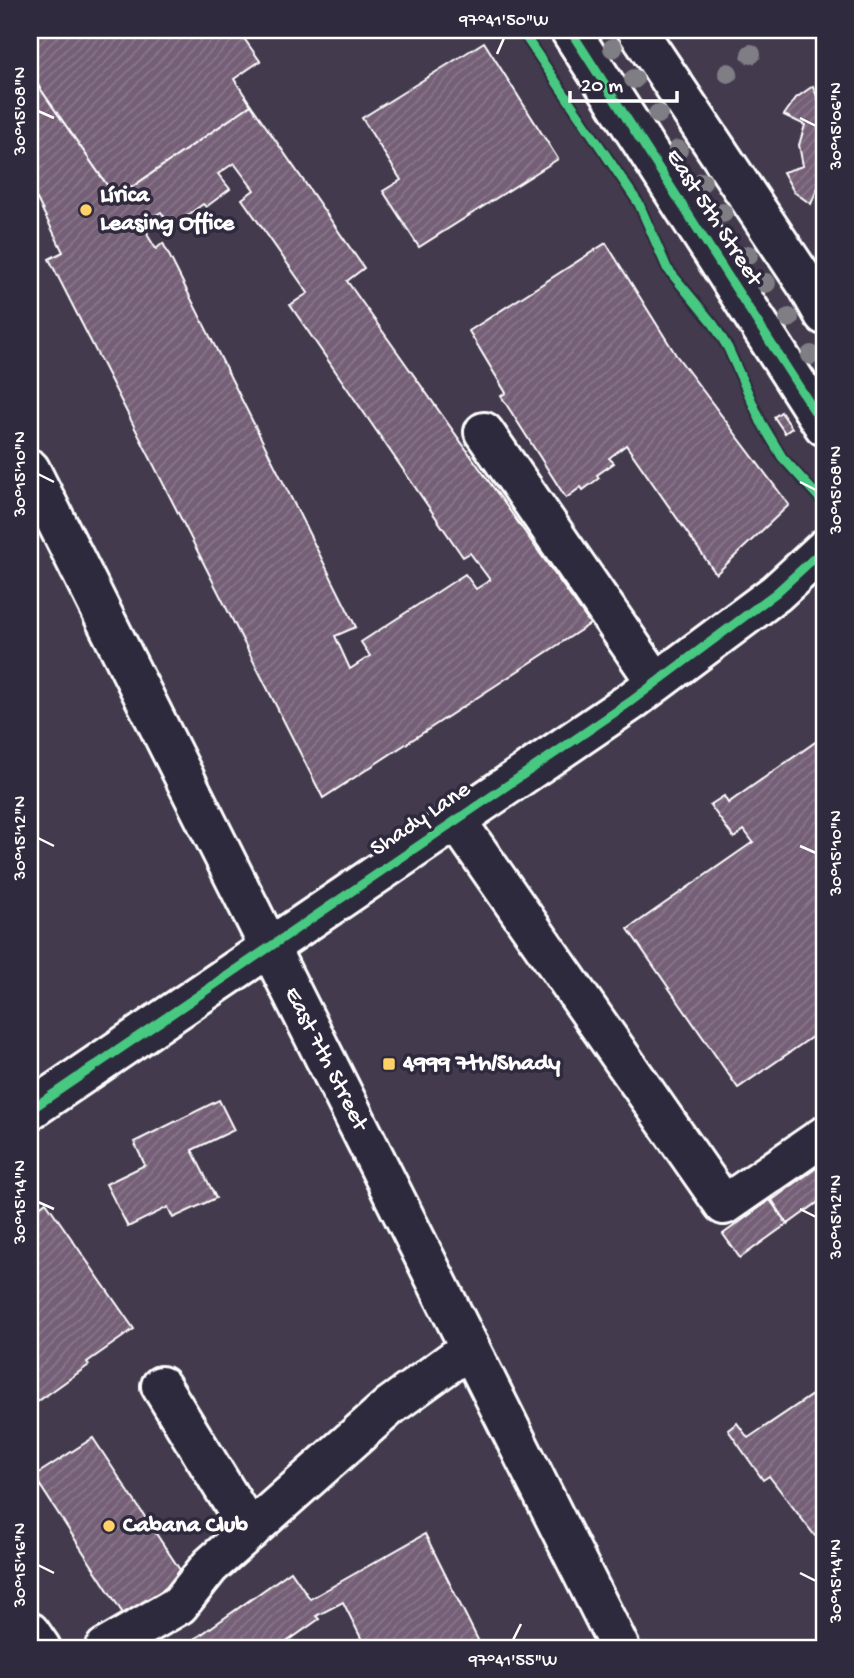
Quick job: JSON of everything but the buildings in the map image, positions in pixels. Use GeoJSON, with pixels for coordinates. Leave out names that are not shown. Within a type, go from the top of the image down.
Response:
{"type":"FeatureCollection","features":[{"type":"Feature","properties":{"kind":"street","name":"East 5th Street"},"geometry":{"type":"LineString","coordinates":[[570,30],[824,426]]}},
{"type":"Feature","properties":{"kind":"street"},"geometry":{"type":"LineString","coordinates":[[637,30],[807,285],[824,315]]}},
{"type":"Feature","properties":{"kind":"street"},"geometry":{"type":"LineString","coordinates":[[484,432],[656,682]]}},
{"type":"Feature","properties":{"kind":"street","name":"East 7th Street"},"geometry":{"type":"LineString","coordinates":[[30,469],[620,1648]]}},
{"type":"Feature","properties":{"kind":"street","name":"Shady Lane"},"geometry":{"type":"LineString","coordinates":[[30,1110],[656,682],[776,593],[824,549]]}},
{"type":"Feature","properties":{"kind":"street"},"geometry":{"type":"LineString","coordinates":[[456,820],[724,1205],[824,1136]]}},
{"type":"Feature","properties":{"kind":"street"},"geometry":{"type":"LineString","coordinates":[[105,1648],[178,1605],[210,1566],[390,1406],[470,1348]]}},
{"type":"Feature","properties":{"kind":"street"},"geometry":{"type":"LineString","coordinates":[[160,1386],[250,1531]]}},
{"type":"Feature","properties":{"kind":"street"},"geometry":{"type":"LineString","coordinates":[[30,1632],[41,1648]]}},
{"type":"Feature","properties":{"kind":"cycle path"},"geometry":{"type":"LineString","coordinates":[[521,30],[639,204],[667,268],[714,325],[728,348],[761,422],[782,457],[824,503]]}},
{"type":"Feature","properties":{"kind":"cycle path"},"geometry":{"type":"LineString","coordinates":[[570,30],[824,426]]}},
{"type":"Feature","properties":{"kind":"cycle path"},"geometry":{"type":"LineString","coordinates":[[30,1110],[630,702],[776,593],[824,549]]}},
{"type":"Feature","properties":{"kind":"place","name":"Lírica Leasing Office"},"geometry":{"type":"Point","coordinates":[86,210]}},
{"type":"Feature","properties":{"kind":"place","name":"4999 7th/Shady"},"geometry":{"type":"Point","coordinates":[389,1064]}},
{"type":"Feature","properties":{"kind":"place","name":"Cabana Club"},"geometry":{"type":"Point","coordinates":[109,1526]}}]}
